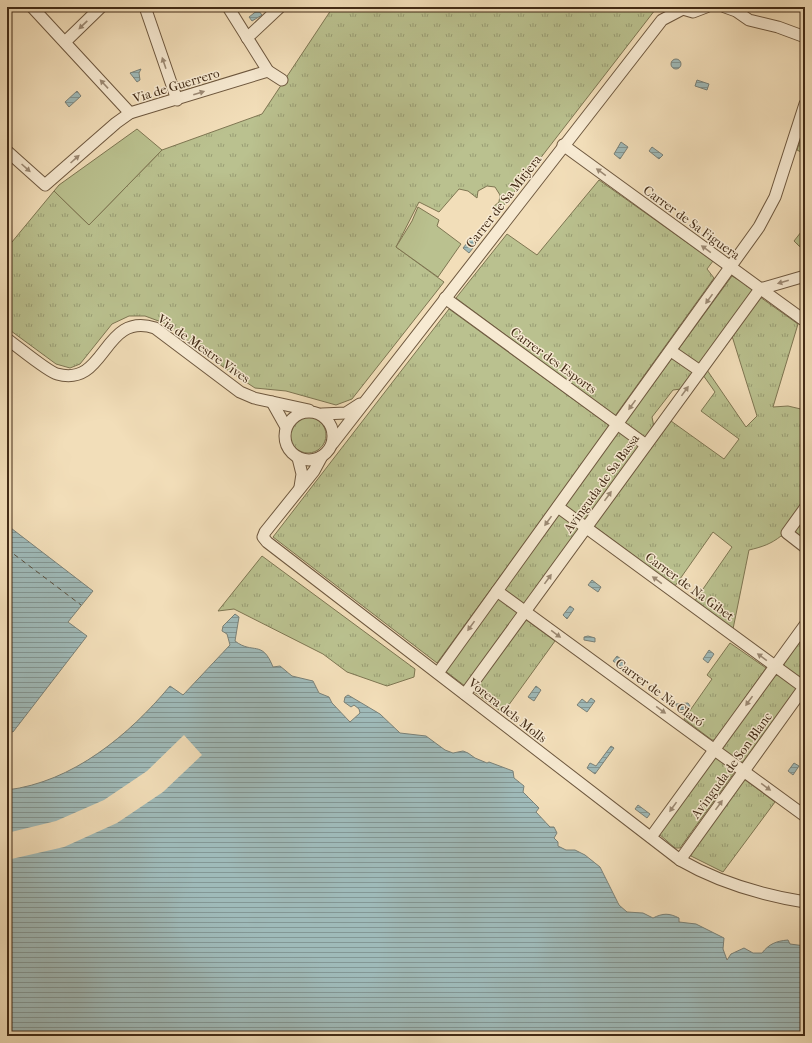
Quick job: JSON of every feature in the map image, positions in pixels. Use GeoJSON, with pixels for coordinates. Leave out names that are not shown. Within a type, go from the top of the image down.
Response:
{"type":"FeatureCollection","features":[{"type":"Feature","properties":{"kind":"street"},"geometry":{"type":"LineString","coordinates":[[32,7],[130,113]]}},
{"type":"Feature","properties":{"kind":"street"},"geometry":{"type":"LineString","coordinates":[[64,42],[101,7]]}},
{"type":"Feature","properties":{"kind":"street"},"geometry":{"type":"LineString","coordinates":[[145,7],[177,100]]}},
{"type":"Feature","properties":{"kind":"street"},"geometry":{"type":"LineString","coordinates":[[228,7],[268,71],[282,80]]}},
{"type":"Feature","properties":{"kind":"street"},"geometry":{"type":"LineString","coordinates":[[247,38],[280,7]]}},
{"type":"Feature","properties":{"kind":"street","name":"Carrer de Sa Mitjera"},"geometry":{"type":"LineString","coordinates":[[662,20],[664,7]]}},
{"type":"Feature","properties":{"kind":"street"},"geometry":{"type":"LineString","coordinates":[[678,8],[693,12],[706,7]]}},
{"type":"Feature","properties":{"kind":"street"},"geometry":{"type":"LineString","coordinates":[[725,7],[734,9],[749,20],[778,27],[805,37]]}},
{"type":"Feature","properties":{"kind":"street","name":"Carrer de Sa Mitjera"},"geometry":{"type":"LineString","coordinates":[[333,444],[662,20],[678,8]]}},
{"type":"Feature","properties":{"kind":"street","name":"Via de Guerrero"},"geometry":{"type":"LineString","coordinates":[[7,151],[46,185],[116,123],[130,113],[177,100],[268,71]]}},
{"type":"Feature","properties":{"kind":"street","name":"Avinguda de Sa Bassa"},"geometry":{"type":"LineString","coordinates":[[438,673],[732,268],[759,227],[775,197],[805,104]]}},
{"type":"Feature","properties":{"kind":"street","name":"Carrer de Sa Figuera"},"geometry":{"type":"LineString","coordinates":[[564,146],[805,321]]}},
{"type":"Feature","properties":{"kind":"street"},"geometry":{"type":"LineString","coordinates":[[760,289],[805,276]]}},
{"type":"Feature","properties":{"kind":"street","name":"Avinguda de Sa Bassa"},"geometry":{"type":"LineString","coordinates":[[465,694],[760,289]]}},
{"type":"Feature","properties":{"kind":"street","name":"Carrer des Esports"},"geometry":{"type":"LineString","coordinates":[[445,298],[646,445]]}},
{"type":"Feature","properties":{"kind":"street","name":"Via de Mestre Vives"},"geometry":{"type":"LineString","coordinates":[[7,339],[55,374],[74,377],[90,368],[126,327],[142,324],[154,328],[234,389],[254,398],[309,410]]}},
{"type":"Feature","properties":{"kind":"street"},"geometry":{"type":"LineString","coordinates":[[671,351],[700,371]]}},
{"type":"Feature","properties":{"kind":"street","name":"Carrer de Sa Mitjera"},"geometry":{"type":"LineString","coordinates":[[322,414],[346,413],[368,399]]}},
{"type":"Feature","properties":{"kind":"street"},"geometry":{"type":"LineString","coordinates":[[272,402],[286,427]]}},
{"type":"Feature","properties":{"kind":"street"},"geometry":{"type":"LineString","coordinates":[[309,410],[322,414],[330,423],[334,434],[333,444],[321,458],[314,471],[300,488],[302,474],[298,458],[290,450],[285,439],[286,427],[291,419],[299,413],[309,410]]}},
{"type":"Feature","properties":{"kind":"street"},"geometry":{"type":"LineString","coordinates":[[298,458],[311,461],[321,458]]}},
{"type":"Feature","properties":{"kind":"street","name":"Vorera dels Molls"},"geometry":{"type":"LineString","coordinates":[[300,488],[265,532],[263,537],[267,542],[680,860],[695,868],[760,893],[805,902]]}},
{"type":"Feature","properties":{"kind":"street","name":"Carrer de Na Gibet"},"geometry":{"type":"LineString","coordinates":[[558,507],[805,687]]}},
{"type":"Feature","properties":{"kind":"street"},"geometry":{"type":"LineString","coordinates":[[805,508],[787,533],[805,547]]}},
{"type":"Feature","properties":{"kind":"street","name":"Carrer de Na Claró"},"geometry":{"type":"LineString","coordinates":[[497,591],[805,816]]}},
{"type":"Feature","properties":{"kind":"street","name":"Avinguda de Son Blanc"},"geometry":{"type":"LineString","coordinates":[[651,837],[805,625]]}},
{"type":"Feature","properties":{"kind":"street","name":"Avinguda de Son Blanc"},"geometry":{"type":"LineString","coordinates":[[680,860],[805,687]]}},
{"type":"Feature","properties":{"kind":"green space"},"geometry":{"type":"Polygon","coordinates":[[[333,7],[654,7],[655,10],[498,213],[493,207],[499,202],[500,195],[495,187],[487,186],[478,191],[477,198],[468,191],[459,189],[439,212],[419,202],[396,247],[444,282],[352,399],[336,405],[286,391],[255,388],[226,369],[164,323],[145,316],[129,316],[112,324],[80,364],[70,368],[56,364],[7,328],[7,248],[54,191],[89,225],[162,150],[262,114],[333,7]]]}},
{"type":"Feature","properties":{"kind":"green space"},"geometry":{"type":"Polygon","coordinates":[[[805,125],[805,154],[797,150],[805,125]]]}},
{"type":"Feature","properties":{"kind":"green space"},"geometry":{"type":"Polygon","coordinates":[[[137,129],[162,150],[89,225],[54,191],[59,185],[137,129]]]}},
{"type":"Feature","properties":{"kind":"green space"},"geometry":{"type":"Polygon","coordinates":[[[599,180],[713,261],[707,269],[714,278],[615,416],[456,298],[507,234],[537,255],[599,180]]]}},
{"type":"Feature","properties":{"kind":"green space"},"geometry":{"type":"Polygon","coordinates":[[[418,207],[439,220],[437,226],[461,244],[438,277],[396,247],[412,221],[418,207]]]}},
{"type":"Feature","properties":{"kind":"green space"},"geometry":{"type":"Polygon","coordinates":[[[805,227],[805,252],[794,241],[805,227]]]}},
{"type":"Feature","properties":{"kind":"green space"},"geometry":{"type":"Polygon","coordinates":[[[732,276],[754,289],[681,389],[673,390],[652,417],[654,427],[465,686],[444,670],[732,276]]]}},
{"type":"Feature","properties":{"kind":"green space"},"geometry":{"type":"Polygon","coordinates":[[[760,297],[798,324],[773,407],[788,406],[805,410],[805,543],[790,542],[781,536],[766,545],[749,550],[733,629],[694,602],[732,547],[713,532],[675,586],[594,526],[671,421],[724,459],[739,439],[701,411],[715,392],[703,375],[707,370],[746,427],[757,416],[732,336],[760,297]]]}},
{"type":"Feature","properties":{"kind":"green space"},"geometry":{"type":"Polygon","coordinates":[[[449,309],[610,426],[437,663],[273,537],[449,309]]]}},
{"type":"Feature","properties":{"kind":"green space"},"geometry":{"type":"Polygon","coordinates":[[[312,417],[321,422],[325,428],[325,442],[321,448],[312,453],[304,453],[295,448],[291,442],[290,431],[295,422],[301,418],[312,417]]]}},
{"type":"Feature","properties":{"kind":"green space"},"geometry":{"type":"Polygon","coordinates":[[[262,556],[415,669],[414,677],[387,686],[347,672],[323,654],[234,609],[218,611],[262,556]]]}},
{"type":"Feature","properties":{"kind":"green space"},"geometry":{"type":"Polygon","coordinates":[[[525,619],[555,641],[503,713],[473,691],[525,619]]]}},
{"type":"Feature","properties":{"kind":"green space"},"geometry":{"type":"Polygon","coordinates":[[[805,634],[805,676],[800,679],[785,668],[784,664],[805,634]]]}},
{"type":"Feature","properties":{"kind":"green space"},"geometry":{"type":"Polygon","coordinates":[[[730,643],[766,668],[715,740],[712,740],[684,719],[712,679],[707,675],[730,643]]]}},
{"type":"Feature","properties":{"kind":"green space"},"geometry":{"type":"Polygon","coordinates":[[[778,675],[795,687],[796,690],[743,762],[739,763],[722,749],[723,746],[774,676],[778,675]]]}},
{"type":"Feature","properties":{"kind":"green space"},"geometry":{"type":"Polygon","coordinates":[[[717,758],[734,770],[734,773],[680,848],[675,848],[659,834],[714,759],[717,758]]]}},
{"type":"Feature","properties":{"kind":"green space"},"geometry":{"type":"Polygon","coordinates":[[[744,779],[775,802],[723,872],[689,855],[744,779]]]}},
{"type":"Feature","properties":{"kind":"water"},"geometry":{"type":"Polygon","coordinates":[[[258,10],[262,15],[252,21],[249,17],[258,10]]]}},
{"type":"Feature","properties":{"kind":"water"},"geometry":{"type":"Polygon","coordinates":[[[674,59],[678,59],[680,60],[680,68],[674,69],[671,66],[671,62],[674,59]]]}},
{"type":"Feature","properties":{"kind":"water"},"geometry":{"type":"Polygon","coordinates":[[[141,69],[139,73],[140,80],[137,82],[130,73],[141,69]]]}},
{"type":"Feature","properties":{"kind":"water"},"geometry":{"type":"Polygon","coordinates":[[[697,80],[709,84],[707,90],[695,86],[697,80]]]}},
{"type":"Feature","properties":{"kind":"water"},"geometry":{"type":"Polygon","coordinates":[[[77,91],[81,96],[69,107],[65,102],[77,91]]]}},
{"type":"Feature","properties":{"kind":"water"},"geometry":{"type":"Polygon","coordinates":[[[621,142],[628,147],[620,159],[614,154],[621,142]]]}},
{"type":"Feature","properties":{"kind":"water"},"geometry":{"type":"Polygon","coordinates":[[[652,147],[663,155],[659,159],[649,151],[652,147]]]}},
{"type":"Feature","properties":{"kind":"water"},"geometry":{"type":"Polygon","coordinates":[[[471,238],[477,243],[469,253],[463,248],[471,238]]]}},
{"type":"Feature","properties":{"kind":"water"},"geometry":{"type":"Polygon","coordinates":[[[7,525],[93,591],[68,622],[87,636],[13,732],[7,730],[7,525]]]}},
{"type":"Feature","properties":{"kind":"water"},"geometry":{"type":"Polygon","coordinates":[[[592,580],[601,587],[598,592],[588,585],[592,580]]]}},
{"type":"Feature","properties":{"kind":"water"},"geometry":{"type":"Polygon","coordinates":[[[570,606],[574,609],[567,619],[563,615],[570,606]]]}},
{"type":"Feature","properties":{"kind":"water"},"geometry":{"type":"Polygon","coordinates":[[[235,614],[239,617],[235,641],[241,645],[261,650],[269,658],[273,667],[280,666],[292,676],[313,681],[319,693],[329,697],[332,703],[350,722],[360,713],[359,709],[354,705],[351,707],[344,702],[345,697],[348,695],[380,714],[400,733],[426,736],[445,750],[453,753],[463,751],[487,763],[489,762],[513,771],[514,778],[524,786],[523,792],[539,808],[536,812],[550,827],[554,827],[557,833],[554,838],[558,842],[558,846],[566,850],[575,850],[585,855],[600,867],[619,905],[627,912],[643,913],[653,918],[663,914],[669,914],[679,918],[679,922],[696,924],[724,938],[723,949],[727,960],[731,954],[744,948],[753,953],[762,953],[770,945],[784,940],[788,940],[790,944],[805,946],[805,1036],[7,1036],[7,790],[31,785],[55,777],[98,753],[137,722],[170,686],[183,695],[230,645],[227,634],[222,631],[223,626],[235,614]]]}},
{"type":"Feature","properties":{"kind":"water"},"geometry":{"type":"Polygon","coordinates":[[[588,636],[595,638],[595,642],[584,640],[584,637],[588,636]]]}},
{"type":"Feature","properties":{"kind":"water"},"geometry":{"type":"Polygon","coordinates":[[[709,650],[714,654],[708,663],[703,659],[709,650]]]}},
{"type":"Feature","properties":{"kind":"water"},"geometry":{"type":"Polygon","coordinates":[[[617,656],[626,663],[622,667],[613,661],[617,656]]]}},
{"type":"Feature","properties":{"kind":"water"},"geometry":{"type":"Polygon","coordinates":[[[536,686],[541,690],[534,701],[528,697],[536,686]]]}},
{"type":"Feature","properties":{"kind":"water"},"geometry":{"type":"Polygon","coordinates":[[[591,698],[595,701],[587,712],[577,705],[582,699],[587,703],[591,698]]]}},
{"type":"Feature","properties":{"kind":"water"},"geometry":{"type":"Polygon","coordinates":[[[688,703],[690,706],[688,709],[677,710],[676,704],[688,703]]]}},
{"type":"Feature","properties":{"kind":"water"},"geometry":{"type":"Polygon","coordinates":[[[611,746],[614,748],[595,774],[587,768],[590,763],[596,766],[611,746]]]}},
{"type":"Feature","properties":{"kind":"water"},"geometry":{"type":"Polygon","coordinates":[[[794,763],[799,766],[793,775],[788,771],[794,763]]]}},
{"type":"Feature","properties":{"kind":"water"},"geometry":{"type":"Polygon","coordinates":[[[638,805],[650,814],[647,818],[635,809],[638,805]]]}},
{"type":"Feature","properties":{"kind":"pier"},"geometry":{"type":"Polygon","coordinates":[[[184,735],[202,755],[163,792],[117,823],[64,847],[7,860],[7,833],[56,821],[104,800],[147,771],[184,735]]]}},
{"type":"Feature","properties":{"kind":"ferry route"},"geometry":{"type":"LineString","coordinates":[[7,549],[81,605]]}}]}
